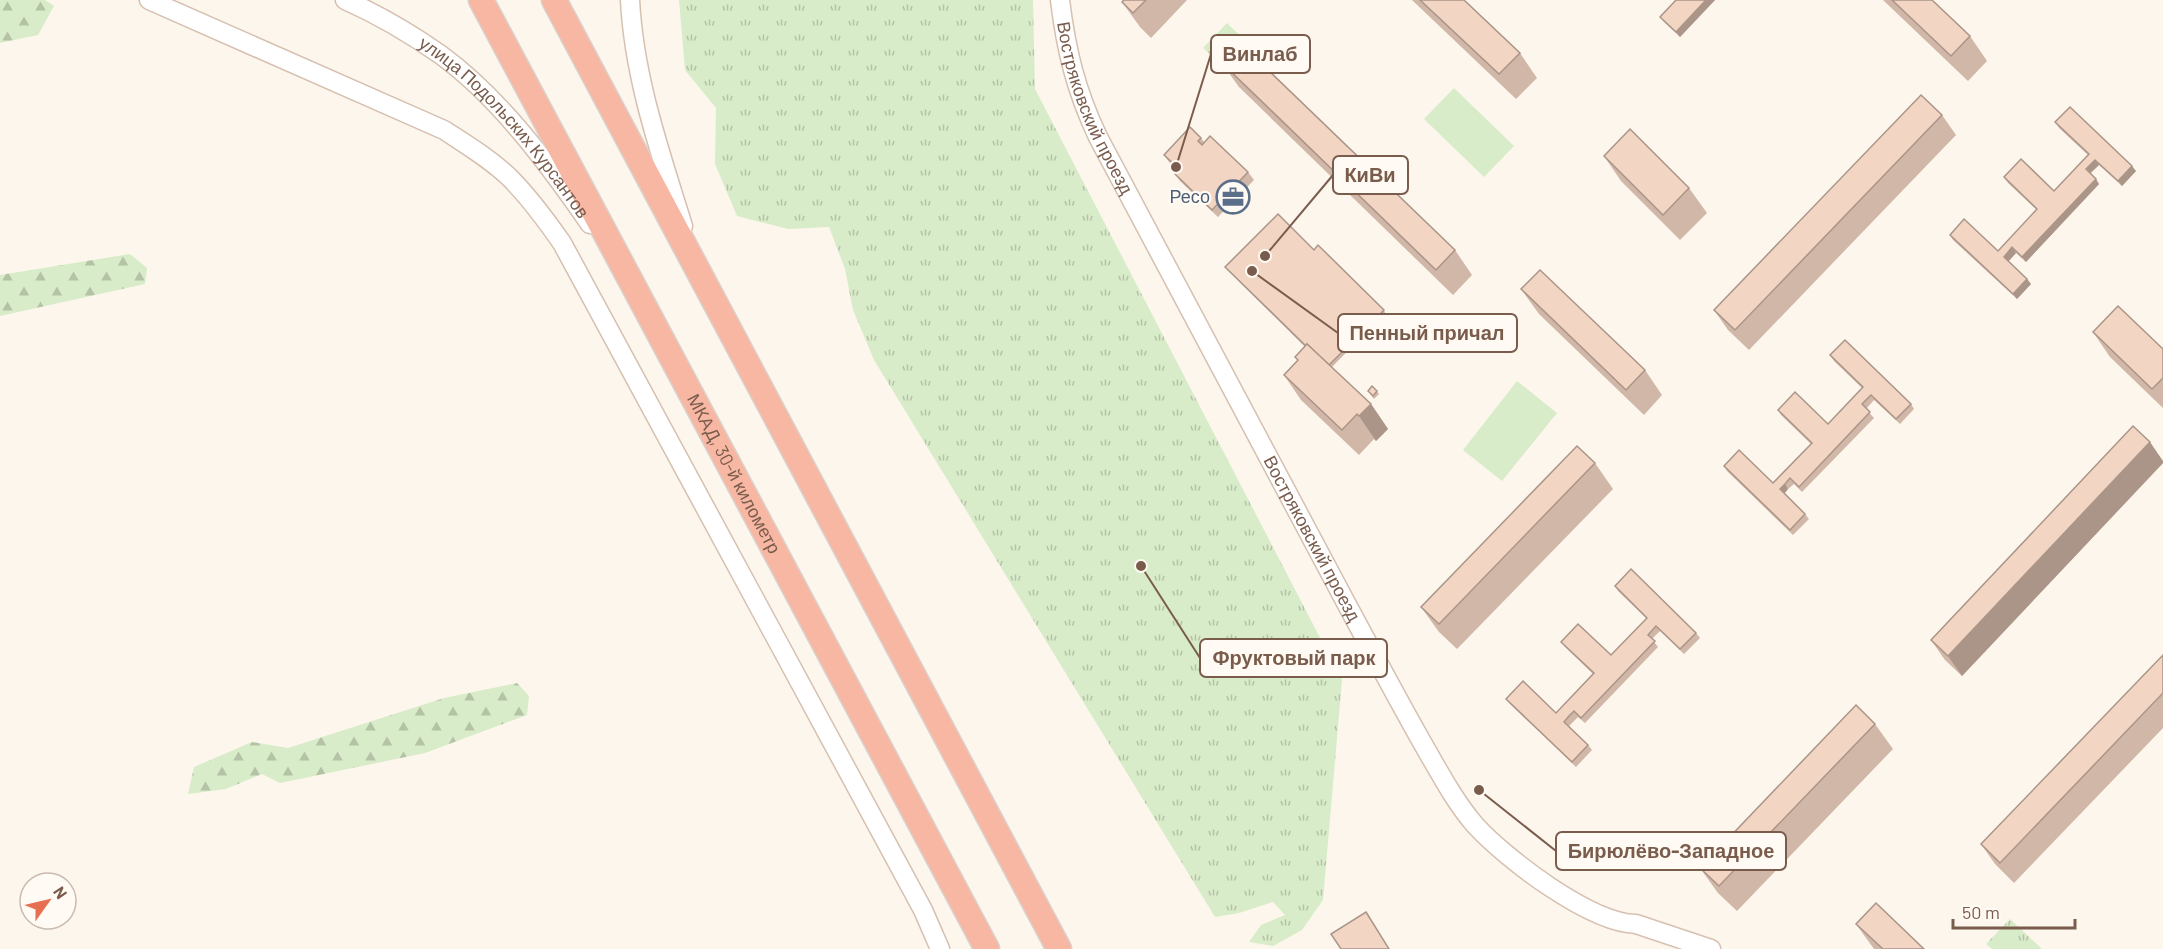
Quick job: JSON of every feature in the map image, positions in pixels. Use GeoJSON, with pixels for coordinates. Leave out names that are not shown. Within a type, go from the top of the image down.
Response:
{"type":"FeatureCollection","features":[{"type":"Feature","properties":{"kind":"highway","name":"МКАД, 30-й километр"},"geometry":{"type":"LineString","coordinates":[[481,0],[987,949]]}},
{"type":"Feature","properties":{"kind":"highway"},"geometry":{"type":"LineString","coordinates":[[554,0],[1059,949]]}},
{"type":"Feature","properties":{"kind":"street"},"geometry":{"type":"LineString","coordinates":[[149,0],[444,130],[479,153],[508,177],[538,210],[562,243],[923,910],[940,949]]}},
{"type":"Feature","properties":{"kind":"street","name":"улица Подольских Курсантов"},"geometry":{"type":"LineString","coordinates":[[345,0],[390,22],[442,56],[494,103],[568,193],[634,287]]}},
{"type":"Feature","properties":{"kind":"street"},"geometry":{"type":"LineString","coordinates":[[630,0],[632,35],[647,110],[692,257]]}},
{"type":"Feature","properties":{"kind":"street","name":"Востряковский проезд"},"geometry":{"type":"LineString","coordinates":[[1060,0],[1072,74],[1082,105],[1382,670],[1454,798],[1475,825],[1493,843],[1554,890],[1588,910],[1624,924],[1636,924],[1706,948]]}},
{"type":"Feature","properties":{"kind":"green space"},"geometry":{"type":"Polygon","coordinates":[[[0,0],[45,0],[54,6],[38,35],[0,43],[0,0]]]}},
{"type":"Feature","properties":{"kind":"green space"},"geometry":{"type":"Polygon","coordinates":[[[679,0],[1033,0],[1035,89],[1342,680],[1323,900],[1302,930],[1273,946],[1249,942],[1261,925],[1285,915],[1273,902],[1239,913],[1215,917],[874,360],[853,310],[845,269],[829,227],[788,229],[737,216],[715,164],[716,108],[685,70],[679,0]]]}},
{"type":"Feature","properties":{"kind":"green space"},"geometry":{"type":"Polygon","coordinates":[[[1227,23],[1252,47],[1228,72],[1203,48],[1227,23]]]}},
{"type":"Feature","properties":{"kind":"green space"},"geometry":{"type":"Polygon","coordinates":[[[1454,88],[1514,146],[1484,177],[1424,119],[1454,88]]]}},
{"type":"Feature","properties":{"kind":"green space"},"geometry":{"type":"Polygon","coordinates":[[[130,254],[147,268],[145,284],[0,316],[0,275],[130,254]]]}},
{"type":"Feature","properties":{"kind":"green space"},"geometry":{"type":"Polygon","coordinates":[[[1517,381],[1557,413],[1502,481],[1463,450],[1517,381]]]}},
{"type":"Feature","properties":{"kind":"green space"},"geometry":{"type":"Polygon","coordinates":[[[517,683],[529,696],[527,715],[425,753],[280,783],[262,774],[226,789],[188,794],[194,767],[252,742],[288,748],[444,698],[517,683]]]}},
{"type":"Feature","properties":{"kind":"green space"},"geometry":{"type":"Polygon","coordinates":[[[2010,919],[2042,949],[1992,949],[1986,944],[2010,919]]]}},
{"type":"Feature","properties":{"kind":"building"},"geometry":{"type":"Polygon","coordinates":[[[1124,0],[1146,0],[1133,13],[1122,2],[1124,0]]]}},
{"type":"Feature","properties":{"kind":"building"},"geometry":{"type":"Polygon","coordinates":[[[1420,0],[1464,0],[1520,53],[1499,74],[1420,0]]]}},
{"type":"Feature","properties":{"kind":"building"},"geometry":{"type":"Polygon","coordinates":[[[1676,0],[1706,0],[1676,32],[1660,17],[1676,0]]]}},
{"type":"Feature","properties":{"kind":"building"},"geometry":{"type":"Polygon","coordinates":[[[1892,0],[1932,0],[1970,36],[1951,56],[1892,0]]]}},
{"type":"Feature","properties":{"kind":"building"},"geometry":{"type":"Polygon","coordinates":[[[1240,43],[1455,250],[1436,270],[1221,62],[1240,43]]]}},
{"type":"Feature","properties":{"kind":"building"},"geometry":{"type":"Polygon","coordinates":[[[1921,95],[1942,115],[1735,330],[1714,310],[1921,95]]]}},
{"type":"Feature","properties":{"kind":"building"},"geometry":{"type":"Polygon","coordinates":[[[2070,107],[2132,166],[2118,181],[2095,160],[2086,169],[2096,179],[2022,257],[2012,247],[2004,257],[2027,279],[2013,294],[1950,235],[1964,219],[1998,251],[2037,209],[2004,177],[2021,159],[2054,191],[2089,154],[2055,122],[2070,107]]]}},
{"type":"Feature","properties":{"kind":"building"},"geometry":{"type":"Polygon","coordinates":[[[1190,127],[1201,138],[1198,141],[1202,145],[1210,136],[1248,172],[1212,210],[1175,174],[1182,166],[1177,163],[1175,165],[1164,155],[1190,127]]]}},
{"type":"Feature","properties":{"kind":"building"},"geometry":{"type":"Polygon","coordinates":[[[1630,129],[1689,188],[1663,215],[1604,156],[1630,129]]]}},
{"type":"Feature","properties":{"kind":"building"},"geometry":{"type":"Polygon","coordinates":[[[1278,214],[1314,250],[1318,245],[1384,310],[1329,365],[1307,344],[1306,346],[1225,267],[1278,214]]]}},
{"type":"Feature","properties":{"kind":"building"},"geometry":{"type":"Polygon","coordinates":[[[1540,270],[1645,370],[1626,390],[1521,289],[1540,270]]]}},
{"type":"Feature","properties":{"kind":"building"},"geometry":{"type":"Polygon","coordinates":[[[2118,306],[2163,349],[2163,378],[2152,389],[2093,332],[2118,306]]]}},
{"type":"Feature","properties":{"kind":"building"},"geometry":{"type":"Polygon","coordinates":[[[1845,340],[1911,404],[1896,419],[1871,395],[1862,404],[1870,412],[1799,487],[1790,478],[1780,489],[1805,514],[1790,530],[1724,466],[1739,450],[1773,483],[1812,443],[1778,410],[1795,392],[1828,424],[1863,387],[1830,355],[1845,340]]]}},
{"type":"Feature","properties":{"kind":"building"},"geometry":{"type":"Polygon","coordinates":[[[1307,344],[1371,404],[1359,416],[1357,414],[1342,430],[1284,375],[1298,360],[1295,357],[1307,344]]]}},
{"type":"Feature","properties":{"kind":"building"},"geometry":{"type":"Polygon","coordinates":[[[1372,386],[1377,391],[1373,396],[1368,391],[1372,386]]]}},
{"type":"Feature","properties":{"kind":"building"},"geometry":{"type":"Polygon","coordinates":[[[2133,426],[2150,442],[1948,656],[1931,640],[2133,426]]]}},
{"type":"Feature","properties":{"kind":"building"},"geometry":{"type":"Polygon","coordinates":[[[1577,446],[1595,463],[1439,624],[1421,607],[1577,446]]]}},
{"type":"Feature","properties":{"kind":"building"},"geometry":{"type":"Polygon","coordinates":[[[1631,569],[1696,633],[1680,649],[1656,626],[1648,635],[1655,641],[1581,718],[1574,711],[1569,716],[1564,722],[1588,745],[1572,762],[1506,699],[1523,681],[1556,713],[1594,673],[1561,642],[1578,624],[1611,655],[1647,618],[1615,586],[1631,569]]]}},
{"type":"Feature","properties":{"kind":"building"},"geometry":{"type":"Polygon","coordinates":[[[2163,655],[2163,693],[2000,863],[1981,844],[2163,655]]]}},
{"type":"Feature","properties":{"kind":"building"},"geometry":{"type":"Polygon","coordinates":[[[1856,705],[1875,724],[1719,886],[1700,868],[1856,705]]]}},
{"type":"Feature","properties":{"kind":"building"},"geometry":{"type":"Polygon","coordinates":[[[1876,903],[1924,949],[1883,949],[1856,924],[1876,903]]]}},
{"type":"Feature","properties":{"kind":"building"},"geometry":{"type":"Polygon","coordinates":[[[1366,912],[1389,949],[1341,949],[1331,934],[1366,912]]]}},
{"type":"Feature","properties":{"kind":"place","name":"Винлаб"},"geometry":{"type":"Point","coordinates":[1176,167]}},
{"type":"Feature","properties":{"kind":"place","name":"Ресо"},"geometry":{"type":"Point","coordinates":[1233,197]}},
{"type":"Feature","properties":{"kind":"place","name":"КиВи"},"geometry":{"type":"Point","coordinates":[1265,256]}},
{"type":"Feature","properties":{"kind":"place","name":"Пенный причал"},"geometry":{"type":"Point","coordinates":[1252,271]}},
{"type":"Feature","properties":{"kind":"place","name":"Фруктовый парк"},"geometry":{"type":"Point","coordinates":[1141,566]}},
{"type":"Feature","properties":{"kind":"place","name":"Бирюлёво-Западное"},"geometry":{"type":"Point","coordinates":[1479,790]}}]}
